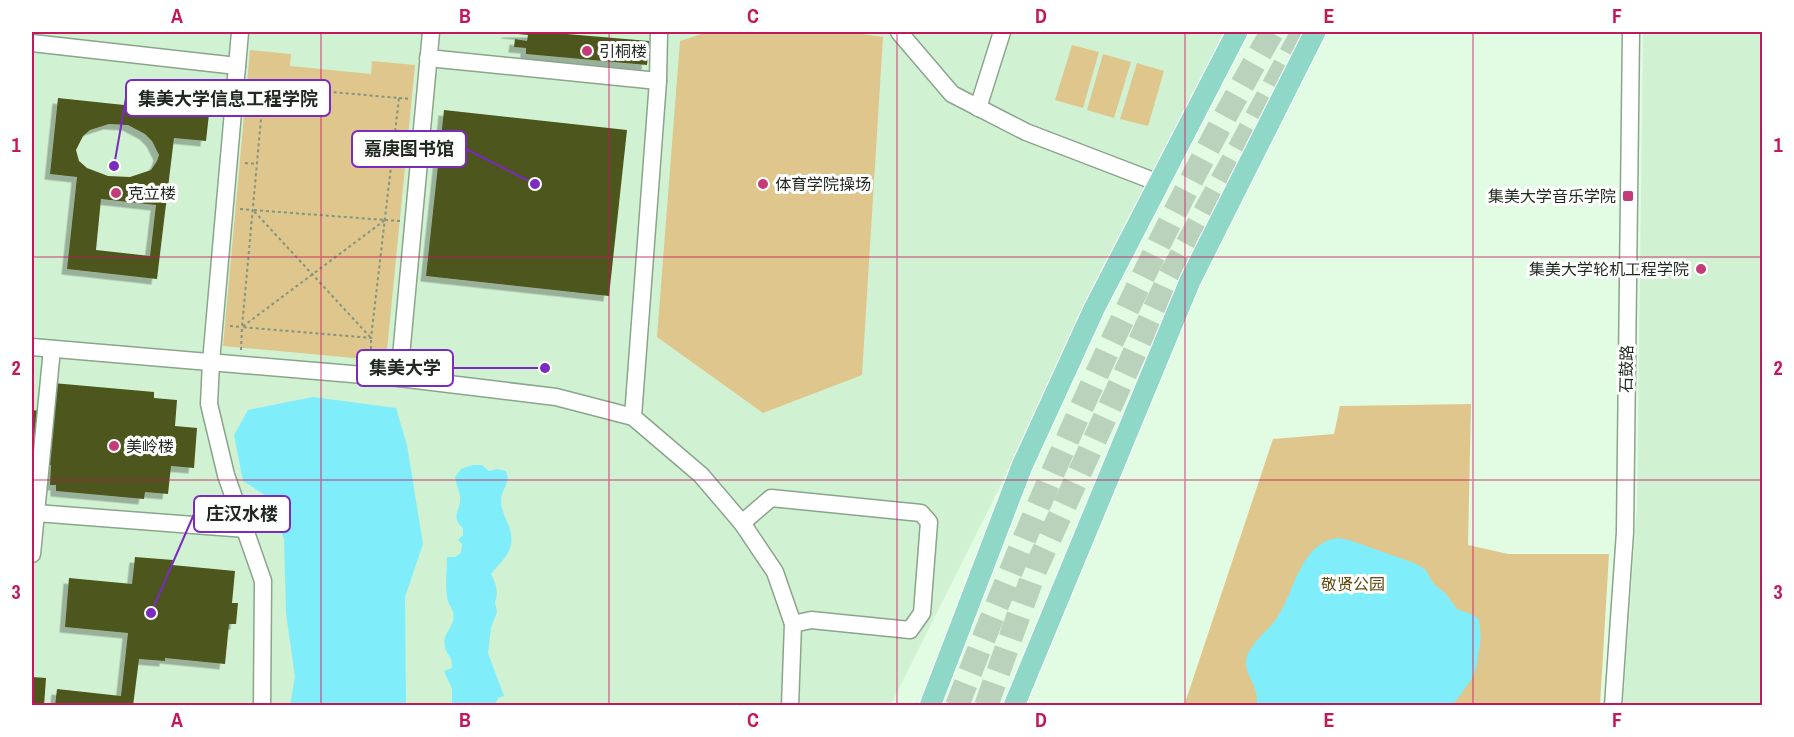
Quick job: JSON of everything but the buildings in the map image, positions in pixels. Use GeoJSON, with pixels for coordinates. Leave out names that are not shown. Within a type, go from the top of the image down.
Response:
{"type":"FeatureCollection","features":[{"type":"Feature","properties":{"kind":"main road"},"geometry":{"type":"LineString","coordinates":[[930,705],[1022,466],[1094,309],[1237,32]]}},
{"type":"Feature","properties":{"kind":"main road"},"geometry":{"type":"LineString","coordinates":[[1014,705],[1190,281],[1315,32]]}},
{"type":"Feature","properties":{"kind":"street"},"geometry":{"type":"LineString","coordinates":[[240,32],[211,362],[210,404],[226,475],[263,581],[262,705]]}},
{"type":"Feature","properties":{"kind":"street"},"geometry":{"type":"LineString","coordinates":[[399,378],[431,32]]}},
{"type":"Feature","properties":{"kind":"street"},"geometry":{"type":"LineString","coordinates":[[633,417],[658,81],[659,32]]}},
{"type":"Feature","properties":{"kind":"street"},"geometry":{"type":"LineString","coordinates":[[899,32],[952,94],[1026,132],[1159,183]]}},
{"type":"Feature","properties":{"kind":"street"},"geometry":{"type":"LineString","coordinates":[[978,108],[1002,32]]}},
{"type":"Feature","properties":{"kind":"street","name":"石鼓路"},"geometry":{"type":"LineString","coordinates":[[1613,705],[1625,532],[1630,32]]}},
{"type":"Feature","properties":{"kind":"street"},"geometry":{"type":"LineString","coordinates":[[32,43],[237,66]]}},
{"type":"Feature","properties":{"kind":"street"},"geometry":{"type":"LineString","coordinates":[[428,58],[658,81]]}},
{"type":"Feature","properties":{"kind":"street"},"geometry":{"type":"LineString","coordinates":[[32,347],[399,378],[556,397],[633,417],[701,475],[742,523],[775,572],[793,624],[790,705]]}},
{"type":"Feature","properties":{"kind":"street"},"geometry":{"type":"LineString","coordinates":[[32,554],[52,349]]}},
{"type":"Feature","properties":{"kind":"street"},"geometry":{"type":"LineString","coordinates":[[742,523],[771,498],[921,513],[929,522],[922,613],[910,630],[811,620],[793,624]]}},
{"type":"Feature","properties":{"kind":"street"},"geometry":{"type":"LineString","coordinates":[[36,513],[246,529]]}},
{"type":"Feature","properties":{"kind":"path"},"geometry":{"type":"LineString","coordinates":[[240,365],[264,86],[399,98],[371,338],[371,376]]}},
{"type":"Feature","properties":{"kind":"path"},"geometry":{"type":"LineString","coordinates":[[252,210],[385,220]]}},
{"type":"Feature","properties":{"kind":"path"},"geometry":{"type":"LineString","coordinates":[[252,210],[371,338]]}},
{"type":"Feature","properties":{"kind":"path"},"geometry":{"type":"LineString","coordinates":[[242,327],[385,220]]}},
{"type":"Feature","properties":{"kind":"path"},"geometry":{"type":"LineString","coordinates":[[242,327],[371,338]]}},
{"type":"Feature","properties":{"kind":"shaded area"},"geometry":{"type":"Polygon","coordinates":[[[32,32],[1228,32],[890,706],[32,705],[32,32]]]}},
{"type":"Feature","properties":{"kind":"shaded area","name":"集美大学轮机工程学院"},"geometry":{"type":"Polygon","coordinates":[[[1643,32],[1762,32],[1762,705],[1623,705],[1637,506],[1643,32]]]}},
{"type":"Feature","properties":{"kind":"green space"},"geometry":{"type":"Polygon","coordinates":[[[708,32],[848,32],[883,37],[862,375],[763,413],[657,337],[680,41],[708,32]]]}},
{"type":"Feature","properties":{"kind":"green space"},"geometry":{"type":"Polygon","coordinates":[[[1072,45],[1099,52],[1083,108],[1055,100],[1072,45]]]}},
{"type":"Feature","properties":{"kind":"green space"},"geometry":{"type":"Polygon","coordinates":[[[250,50],[291,54],[290,66],[371,74],[372,61],[415,65],[386,361],[223,346],[250,50]]]}},
{"type":"Feature","properties":{"kind":"green space"},"geometry":{"type":"Polygon","coordinates":[[[1103,54],[1131,62],[1114,118],[1087,110],[1103,54]]]}},
{"type":"Feature","properties":{"kind":"green space"},"geometry":{"type":"Polygon","coordinates":[[[1137,63],[1164,71],[1148,126],[1120,119],[1137,63]]]}},
{"type":"Feature","properties":{"kind":"green space","name":"敬贤公园"},"geometry":{"type":"Polygon","coordinates":[[[1471,404],[1468,545],[1508,554],[1609,554],[1600,705],[1184,706],[1273,439],[1334,434],[1340,406],[1471,404]]]}},
{"type":"Feature","properties":{"kind":"water"},"geometry":{"type":"Polygon","coordinates":[[[313,397],[396,408],[407,445],[423,544],[405,597],[406,705],[290,705],[295,677],[286,613],[284,539],[268,497],[243,481],[234,435],[248,410],[313,397]]]}},
{"type":"Feature","properties":{"kind":"water"},"geometry":{"type":"Polygon","coordinates":[[[482,465],[489,471],[497,469],[506,471],[508,478],[501,501],[511,533],[511,546],[509,552],[491,574],[496,588],[497,612],[491,628],[488,653],[504,696],[498,698],[495,705],[452,705],[452,689],[444,671],[452,668],[444,643],[454,616],[447,593],[447,557],[455,557],[461,553],[462,544],[458,540],[463,535],[463,528],[456,516],[460,496],[455,477],[461,469],[482,465]]]}},
{"type":"Feature","properties":{"kind":"water"},"geometry":{"type":"Polygon","coordinates":[[[1337,538],[1349,540],[1425,569],[1433,583],[1446,594],[1457,609],[1474,615],[1479,620],[1481,638],[1476,668],[1471,680],[1453,705],[1256,705],[1255,688],[1246,667],[1248,655],[1278,616],[1307,558],[1325,542],[1337,538]]]}},
{"type":"Feature","properties":{"kind":"tunnel"},"geometry":{"type":"LineString","coordinates":[[957,706],[1027,533],[1102,363],[1184,195],[1272,32]]}},
{"type":"Feature","properties":{"kind":"tunnel"},"geometry":{"type":"LineString","coordinates":[[986,706],[1035,570],[1168,280],[1303,32]]}},
{"type":"Feature","properties":{"kind":"place","name":"引桐楼"},"geometry":{"type":"Point","coordinates":[587,51]}},
{"type":"Feature","properties":{"kind":"place","name":"集美大学信息工程学院"},"geometry":{"type":"Point","coordinates":[114,166]}},
{"type":"Feature","properties":{"kind":"place","name":"嘉庚图书馆"},"geometry":{"type":"Point","coordinates":[535,184]}},
{"type":"Feature","properties":{"kind":"place","name":"体育学院操场"},"geometry":{"type":"Point","coordinates":[763,184]}},
{"type":"Feature","properties":{"kind":"place","name":"克立楼"},"geometry":{"type":"Point","coordinates":[116,193]}},
{"type":"Feature","properties":{"kind":"place","name":"集美大学音乐学院"},"geometry":{"type":"Point","coordinates":[1628,196]}},
{"type":"Feature","properties":{"kind":"place","name":"集美大学轮机工程学院"},"geometry":{"type":"Point","coordinates":[1701,269]}},
{"type":"Feature","properties":{"kind":"place","name":"集美大学"},"geometry":{"type":"Point","coordinates":[545,368]}},
{"type":"Feature","properties":{"kind":"place","name":"美岭楼"},"geometry":{"type":"Point","coordinates":[114,446]}},
{"type":"Feature","properties":{"kind":"place","name":"庄汉水楼"},"geometry":{"type":"Point","coordinates":[151,613]}}]}
